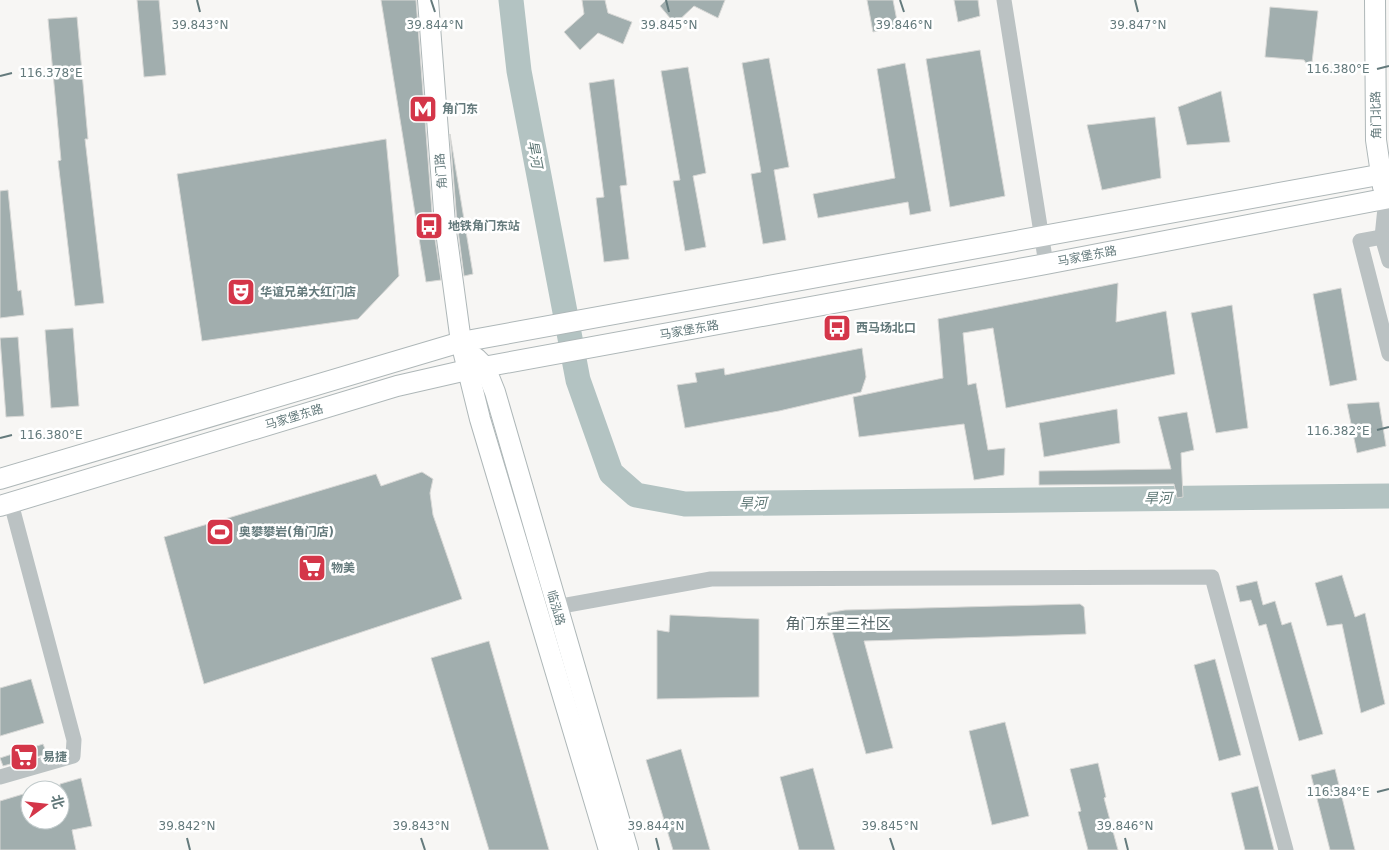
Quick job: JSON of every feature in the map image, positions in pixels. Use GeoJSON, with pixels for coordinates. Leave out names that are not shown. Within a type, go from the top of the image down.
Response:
{"type":"FeatureCollection","features":[{"type":"Feature","properties":{"kind":"main road","name":"角门路"},"geometry":{"type":"LineString","coordinates":[[428,0],[445,224],[461,342],[476,368]]}},
{"type":"Feature","properties":{"kind":"main road","name":"角门北路"},"geometry":{"type":"LineString","coordinates":[[1375,0],[1376,140],[1385,174],[1388,198]]}},
{"type":"Feature","properties":{"kind":"main road","name":"马家堡东路"},"geometry":{"type":"LineString","coordinates":[[0,479],[461,342],[1385,174]]}},
{"type":"Feature","properties":{"kind":"main road","name":"马家堡东路"},"geometry":{"type":"LineString","coordinates":[[5,504],[397,386],[476,368],[1046,264],[1388,198]]}},
{"type":"Feature","properties":{"kind":"main road","name":"临泓路"},"geometry":{"type":"LineString","coordinates":[[476,368],[495,392],[628,850]]}},
{"type":"Feature","properties":{"kind":"main road","name":"临泓路"},"geometry":{"type":"LineString","coordinates":[[476,368],[609,850]]}},
{"type":"Feature","properties":{"kind":"street"},"geometry":{"type":"LineString","coordinates":[[1004,0],[1046,264]]}},
{"type":"Feature","properties":{"kind":"street"},"geometry":{"type":"LineString","coordinates":[[1388,198],[1382,237],[1389,261]]}},
{"type":"Feature","properties":{"kind":"street"},"geometry":{"type":"LineString","coordinates":[[1382,237],[1360,241],[1389,354]]}},
{"type":"Feature","properties":{"kind":"street"},"geometry":{"type":"LineString","coordinates":[[0,777],[73,756],[74,740],[5,504]]}},
{"type":"Feature","properties":{"kind":"street"},"geometry":{"type":"LineString","coordinates":[[556,607],[711,579],[1212,577],[1286,850]]}},
{"type":"Feature","properties":{"kind":"building"},"geometry":{"type":"Polygon","coordinates":[[[137,0],[159,0],[166,75],[144,77],[137,0]]]}},
{"type":"Feature","properties":{"kind":"building"},"geometry":{"type":"Polygon","coordinates":[[[381,0],[416,0],[433,225],[441,280],[426,282],[381,0]]]}},
{"type":"Feature","properties":{"kind":"building"},"geometry":{"type":"Polygon","coordinates":[[[582,0],[605,0],[608,13],[632,22],[623,44],[598,33],[580,50],[564,32],[584,14],[582,0]]]}},
{"type":"Feature","properties":{"kind":"building"},"geometry":{"type":"Polygon","coordinates":[[[666,0],[725,0],[718,18],[694,6],[675,24],[660,6],[666,0]]]}},
{"type":"Feature","properties":{"kind":"building"},"geometry":{"type":"Polygon","coordinates":[[[867,0],[893,0],[898,26],[873,32],[867,0]]]}},
{"type":"Feature","properties":{"kind":"building"},"geometry":{"type":"Polygon","coordinates":[[[954,0],[978,0],[980,16],[958,22],[954,0]]]}},
{"type":"Feature","properties":{"kind":"building"},"geometry":{"type":"Polygon","coordinates":[[[1270,7],[1318,11],[1311,71],[1304,60],[1265,57],[1270,7]]]}},
{"type":"Feature","properties":{"kind":"building"},"geometry":{"type":"Polygon","coordinates":[[[77,17],[88,139],[85,139],[104,303],[75,306],[58,161],[61,160],[48,19],[77,17]]]}},
{"type":"Feature","properties":{"kind":"building"},"geometry":{"type":"Polygon","coordinates":[[[980,50],[1005,196],[950,207],[926,59],[980,50]]]}},
{"type":"Feature","properties":{"kind":"building"},"geometry":{"type":"Polygon","coordinates":[[[769,58],[789,167],[774,170],[786,240],[763,244],[751,174],[761,172],[742,63],[769,58]]]}},
{"type":"Feature","properties":{"kind":"building"},"geometry":{"type":"Polygon","coordinates":[[[905,63],[931,211],[910,215],[908,202],[818,218],[813,194],[895,178],[877,69],[905,63]]]}},
{"type":"Feature","properties":{"kind":"building"},"geometry":{"type":"Polygon","coordinates":[[[688,67],[706,173],[693,176],[706,247],[685,251],[673,181],[680,180],[661,71],[688,67]]]}},
{"type":"Feature","properties":{"kind":"building"},"geometry":{"type":"Polygon","coordinates":[[[614,79],[627,185],[620,186],[629,259],[604,262],[596,198],[604,197],[589,83],[614,79]]]}},
{"type":"Feature","properties":{"kind":"building"},"geometry":{"type":"Polygon","coordinates":[[[1221,91],[1230,142],[1187,145],[1178,107],[1221,91]]]}},
{"type":"Feature","properties":{"kind":"building"},"geometry":{"type":"Polygon","coordinates":[[[1155,117],[1161,178],[1102,190],[1087,125],[1155,117]]]}},
{"type":"Feature","properties":{"kind":"building"},"geometry":{"type":"Polygon","coordinates":[[[450,134],[473,274],[464,276],[457,223],[450,134]]]}},
{"type":"Feature","properties":{"kind":"building"},"geometry":{"type":"Polygon","coordinates":[[[386,139],[399,276],[358,319],[202,341],[177,174],[386,139]]]}},
{"type":"Feature","properties":{"kind":"building"},"geometry":{"type":"Polygon","coordinates":[[[8,190],[18,291],[21,290],[24,315],[0,318],[0,191],[8,190]]]}},
{"type":"Feature","properties":{"kind":"building"},"geometry":{"type":"Polygon","coordinates":[[[1118,283],[1116,322],[1166,311],[1175,374],[1006,408],[993,328],[963,333],[968,385],[976,383],[988,450],[1005,448],[1004,475],[974,480],[964,424],[859,437],[853,397],[943,378],[938,319],[1118,283]]]}},
{"type":"Feature","properties":{"kind":"building"},"geometry":{"type":"Polygon","coordinates":[[[1341,288],[1357,380],[1330,386],[1313,294],[1341,288]]]}},
{"type":"Feature","properties":{"kind":"building"},"geometry":{"type":"Polygon","coordinates":[[[1232,305],[1248,428],[1216,433],[1191,313],[1232,305]]]}},
{"type":"Feature","properties":{"kind":"building"},"geometry":{"type":"Polygon","coordinates":[[[73,328],[79,406],[51,408],[45,330],[73,328]]]}},
{"type":"Feature","properties":{"kind":"building"},"geometry":{"type":"Polygon","coordinates":[[[18,337],[24,416],[6,417],[0,338],[18,337]]]}},
{"type":"Feature","properties":{"kind":"building"},"geometry":{"type":"Polygon","coordinates":[[[862,348],[866,377],[861,392],[779,411],[685,428],[677,385],[697,382],[695,373],[724,368],[725,375],[862,348]]]}},
{"type":"Feature","properties":{"kind":"building"},"geometry":{"type":"Polygon","coordinates":[[[1379,402],[1386,446],[1357,453],[1347,404],[1379,402]]]}},
{"type":"Feature","properties":{"kind":"building"},"geometry":{"type":"Polygon","coordinates":[[[1117,409],[1120,443],[1044,457],[1039,423],[1117,409]]]}},
{"type":"Feature","properties":{"kind":"building"},"geometry":{"type":"Polygon","coordinates":[[[1187,412],[1194,450],[1181,453],[1183,497],[1177,498],[1174,484],[1039,485],[1039,471],[1171,469],[1158,417],[1187,412]]]}},
{"type":"Feature","properties":{"kind":"building","name":"物美"},"geometry":{"type":"Polygon","coordinates":[[[422,472],[433,479],[430,493],[433,515],[462,599],[204,684],[164,537],[376,474],[381,486],[422,472]]]}},
{"type":"Feature","properties":{"kind":"building"},"geometry":{"type":"Polygon","coordinates":[[[1342,575],[1355,617],[1365,613],[1385,704],[1361,713],[1342,624],[1327,626],[1315,583],[1342,575]]]}},
{"type":"Feature","properties":{"kind":"building"},"geometry":{"type":"Polygon","coordinates":[[[1257,581],[1263,605],[1275,601],[1282,625],[1291,622],[1323,734],[1299,741],[1266,624],[1259,626],[1251,600],[1240,602],[1236,586],[1257,581]]]}},
{"type":"Feature","properties":{"kind":"building"},"geometry":{"type":"Polygon","coordinates":[[[1080,604],[1084,607],[1086,634],[864,641],[893,748],[866,754],[827,613],[845,610],[1080,604]]]}},
{"type":"Feature","properties":{"kind":"building"},"geometry":{"type":"Polygon","coordinates":[[[670,615],[759,619],[759,697],[657,699],[657,630],[669,632],[670,615]]]}},
{"type":"Feature","properties":{"kind":"building"},"geometry":{"type":"Polygon","coordinates":[[[489,641],[549,850],[489,850],[431,658],[489,641]]]}},
{"type":"Feature","properties":{"kind":"building"},"geometry":{"type":"Polygon","coordinates":[[[1215,659],[1241,755],[1219,761],[1194,665],[1215,659]]]}},
{"type":"Feature","properties":{"kind":"building"},"geometry":{"type":"Polygon","coordinates":[[[31,679],[44,723],[0,736],[0,688],[31,679]]]}},
{"type":"Feature","properties":{"kind":"building"},"geometry":{"type":"Polygon","coordinates":[[[1005,722],[1029,816],[992,825],[969,731],[1005,722]]]}},
{"type":"Feature","properties":{"kind":"building","name":"易捷"},"geometry":{"type":"Polygon","coordinates":[[[43,744],[47,754],[3,766],[0,758],[43,744]]]}},
{"type":"Feature","properties":{"kind":"building"},"geometry":{"type":"Polygon","coordinates":[[[681,749],[710,850],[673,850],[646,760],[681,749]]]}},
{"type":"Feature","properties":{"kind":"building"},"geometry":{"type":"Polygon","coordinates":[[[1098,763],[1106,797],[1104,798],[1118,850],[1088,850],[1078,812],[1081,811],[1070,769],[1098,763]]]}},
{"type":"Feature","properties":{"kind":"building"},"geometry":{"type":"Polygon","coordinates":[[[813,768],[835,850],[799,850],[780,777],[813,768]]]}},
{"type":"Feature","properties":{"kind":"building"},"geometry":{"type":"Polygon","coordinates":[[[1335,769],[1355,850],[1330,850],[1311,775],[1335,769]]]}},
{"type":"Feature","properties":{"kind":"building"},"geometry":{"type":"Polygon","coordinates":[[[81,778],[92,826],[72,830],[76,850],[0,850],[0,801],[20,795],[20,830],[70,830],[70,781],[81,778]]]}},
{"type":"Feature","properties":{"kind":"building"},"geometry":{"type":"Polygon","coordinates":[[[1258,786],[1274,850],[1245,850],[1231,793],[1258,786]]]}},
{"type":"Feature","properties":{"kind":"waterway","name":"旱河"},"geometry":{"type":"LineString","coordinates":[[511,0],[519,71],[578,380],[611,473],[636,495],[685,504],[1389,496]]}},
{"type":"Feature","properties":{"kind":"place","name":"角门东"},"geometry":{"type":"Point","coordinates":[423,109]}},
{"type":"Feature","properties":{"kind":"place","name":"地铁角门东站"},"geometry":{"type":"Point","coordinates":[429,226]}},
{"type":"Feature","properties":{"kind":"place","name":"华谊兄弟大红门店"},"geometry":{"type":"Point","coordinates":[241,292]}},
{"type":"Feature","properties":{"kind":"place","name":"西马场北口"},"geometry":{"type":"Point","coordinates":[837,328]}},
{"type":"Feature","properties":{"kind":"place","name":"奥攀攀岩(角门店)"},"geometry":{"type":"Point","coordinates":[220,532]}},
{"type":"Feature","properties":{"kind":"place","name":"物美"},"geometry":{"type":"Point","coordinates":[312,568]}},
{"type":"Feature","properties":{"kind":"place","name":"易捷"},"geometry":{"type":"Point","coordinates":[24,757]}},
{"type":"Feature","properties":{"kind":"district","name":"角门东里三社区"},"geometry":{"type":"Point","coordinates":[838,624]}}]}
